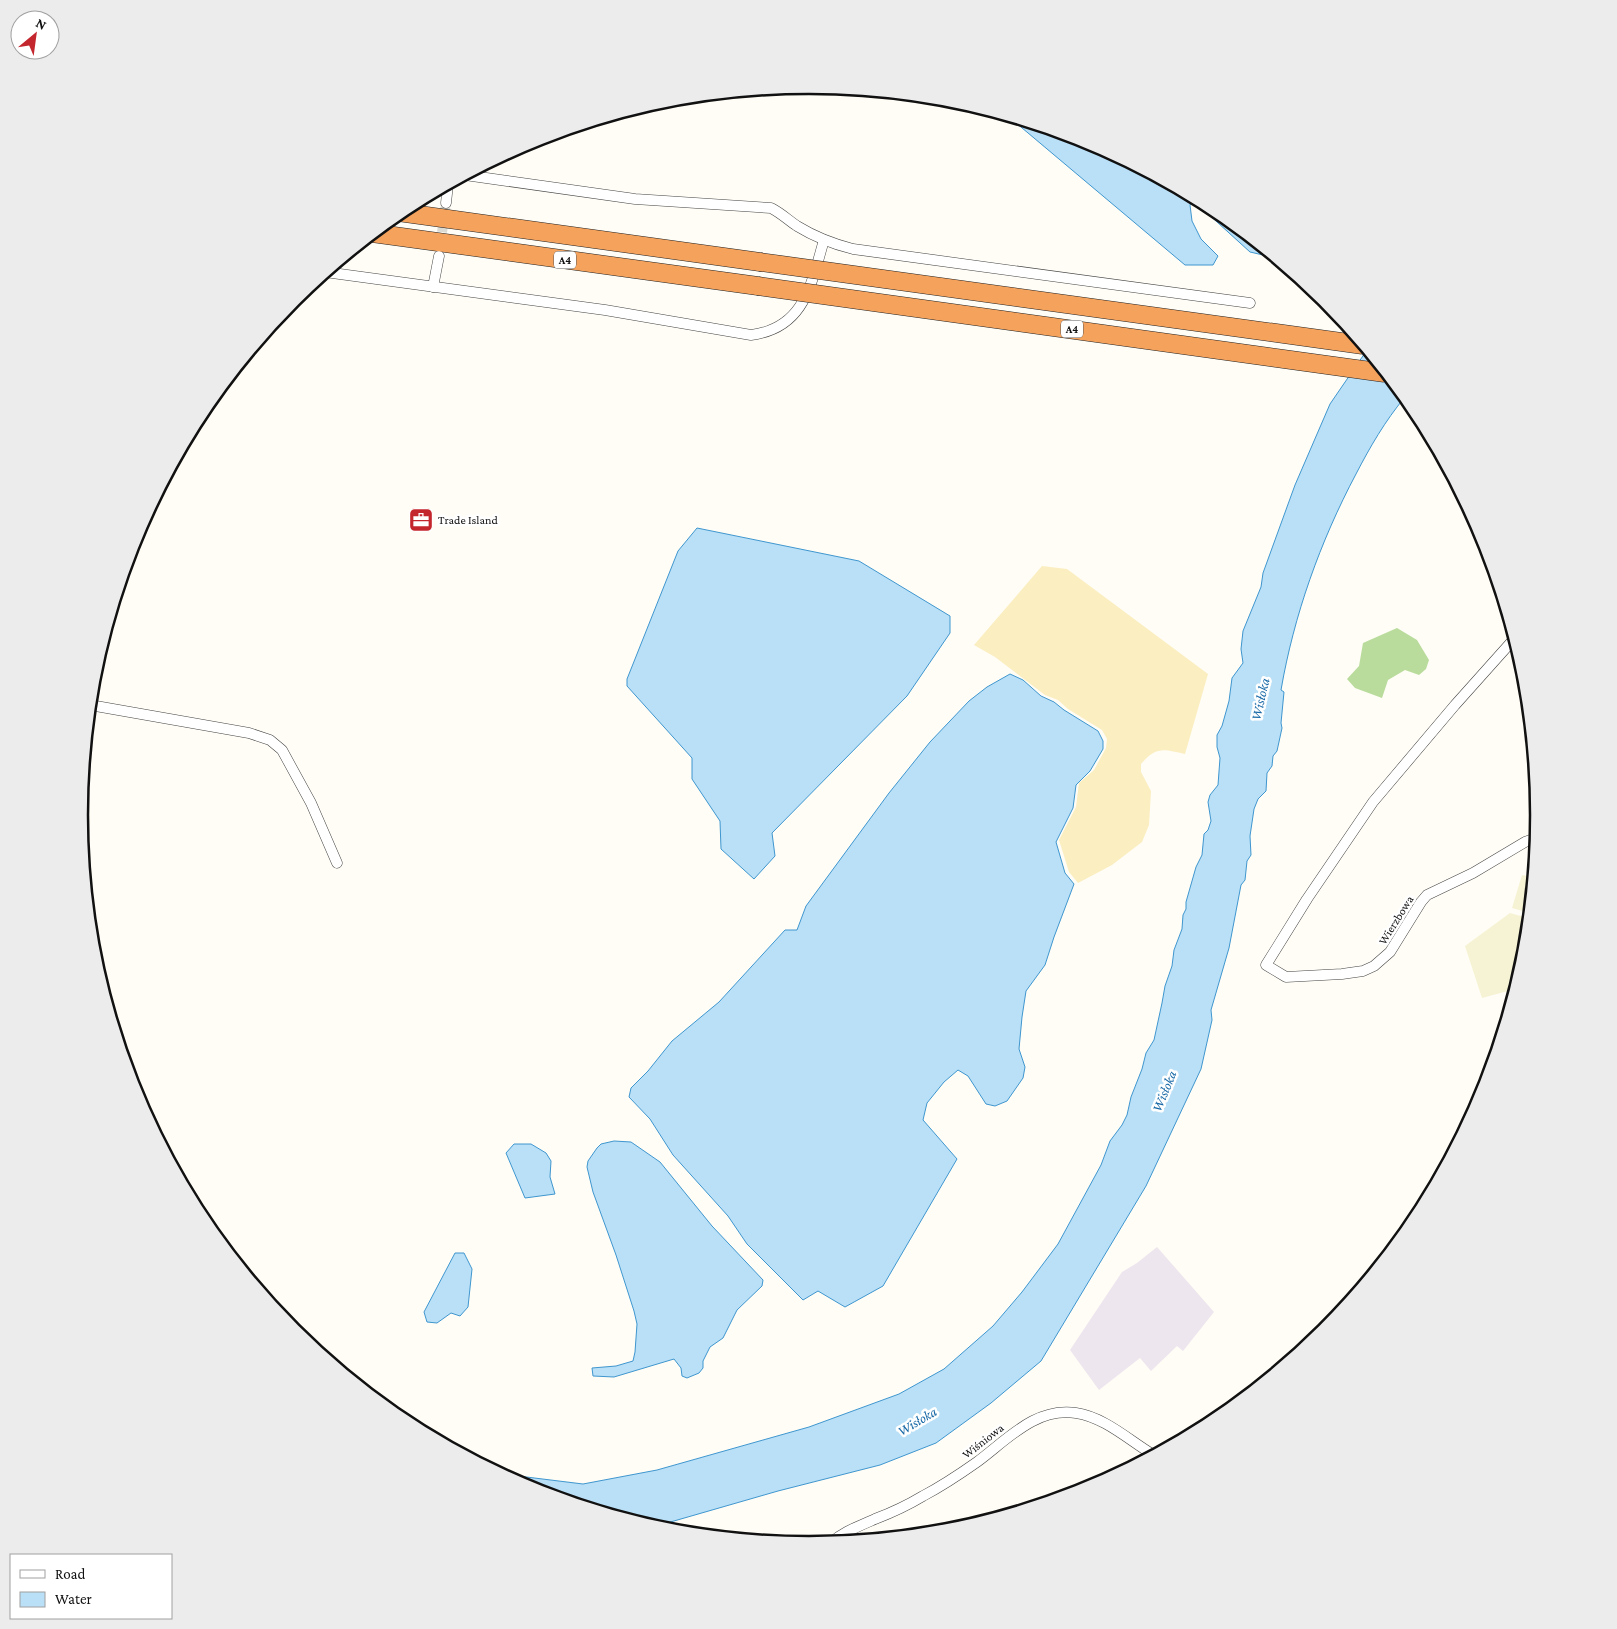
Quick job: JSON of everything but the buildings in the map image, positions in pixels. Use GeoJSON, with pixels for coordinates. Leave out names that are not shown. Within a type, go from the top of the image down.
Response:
{"type":"FeatureCollection","features":[{"type":"Feature","properties":{"kind":"highway","name":"A4"},"geometry":{"type":"LineString","coordinates":[[410,214],[1355,344]]}},
{"type":"Feature","properties":{"kind":"highway","name":"A4"},"geometry":{"type":"LineString","coordinates":[[381,234],[1378,372]]}},
{"type":"Feature","properties":{"kind":"street"},"geometry":{"type":"LineString","coordinates":[[474,176],[635,199],[771,208],[780,212],[809,233],[824,240],[853,248],[1250,303]]}},
{"type":"Feature","properties":{"kind":"street"},"geometry":{"type":"LineString","coordinates":[[446,203],[447,190]]}},
{"type":"Feature","properties":{"kind":"street"},"geometry":{"type":"LineString","coordinates":[[332,273],[605,310],[751,335],[763,334],[779,328],[791,319],[798,310],[812,279],[824,240]]}},
{"type":"Feature","properties":{"kind":"street"},"geometry":{"type":"LineString","coordinates":[[433,286],[439,256]]}},
{"type":"Feature","properties":{"kind":"street","name":"Wierzbowa"},"geometry":{"type":"LineString","coordinates":[[1509,645],[1373,802],[1307,899],[1266,965],[1286,977],[1342,974],[1363,971],[1374,966],[1390,952],[1427,895],[1473,873],[1529,841]]}},
{"type":"Feature","properties":{"kind":"street"},"geometry":{"type":"LineString","coordinates":[[96,706],[249,733],[270,740],[282,750],[304,789],[337,864]]}},
{"type":"Feature","properties":{"kind":"street","name":"Wiśniowa"},"geometry":{"type":"LineString","coordinates":[[844,1534],[856,1527],[922,1497],[978,1461],[1021,1427],[1034,1419],[1047,1415],[1076,1413],[1092,1418],[1109,1426],[1147,1451]]}},
{"type":"Feature","properties":{"kind":"shaded area"},"geometry":{"type":"Polygon","coordinates":[[[1522,875],[1527,876],[1523,911],[1512,908],[1522,875]]]}},
{"type":"Feature","properties":{"kind":"shaded area"},"geometry":{"type":"Polygon","coordinates":[[[1510,913],[1522,916],[1516,955],[1507,991],[1482,998],[1465,946],[1510,913]]]}},
{"type":"Feature","properties":{"kind":"shaded area"},"geometry":{"type":"Polygon","coordinates":[[[1157,1247],[1214,1312],[1183,1351],[1177,1346],[1151,1371],[1140,1358],[1099,1390],[1070,1350],[1122,1272],[1157,1247]]]}},
{"type":"Feature","properties":{"kind":"green space"},"geometry":{"type":"Polygon","coordinates":[[[1397,628],[1417,640],[1429,660],[1426,669],[1419,675],[1405,670],[1388,680],[1382,698],[1355,688],[1347,679],[1359,666],[1363,643],[1397,628]]]}},
{"type":"Feature","properties":{"kind":"sand"},"geometry":{"type":"Polygon","coordinates":[[[1042,566],[1067,569],[1208,674],[1185,754],[1161,750],[1151,754],[1141,764],[1141,772],[1151,791],[1149,825],[1142,842],[1112,865],[1078,883],[1069,872],[1059,840],[1076,807],[1079,783],[1094,770],[1106,748],[1107,739],[1102,730],[1068,709],[1058,700],[1045,695],[995,657],[974,645],[1042,566]]]}},
{"type":"Feature","properties":{"kind":"water"},"geometry":{"type":"Polygon","coordinates":[[[1019,126],[1084,148],[1127,168],[1191,204],[1192,221],[1201,239],[1218,256],[1213,265],[1185,265],[1019,126]]]}},
{"type":"Feature","properties":{"kind":"water"},"geometry":{"type":"Polygon","coordinates":[[[1210,216],[1263,255],[1250,252],[1210,216]]]}},
{"type":"Feature","properties":{"kind":"water","name":"Wisłoka"},"geometry":{"type":"Polygon","coordinates":[[[1364,355],[1400,403],[1378,434],[1343,500],[1320,552],[1301,607],[1286,662],[1281,690],[1284,692],[1282,728],[1277,751],[1273,756],[1272,766],[1267,773],[1266,791],[1258,799],[1254,809],[1250,836],[1251,855],[1247,861],[1245,880],[1241,885],[1229,948],[1211,1010],[1212,1020],[1201,1069],[1146,1186],[1041,1361],[991,1403],[936,1443],[880,1465],[778,1491],[670,1522],[622,1511],[577,1497],[524,1477],[583,1484],[657,1470],[809,1427],[899,1394],[944,1369],[993,1326],[1022,1292],[1058,1244],[1101,1165],[1110,1141],[1122,1125],[1127,1115],[1146,1053],[1154,1040],[1165,986],[1172,966],[1174,950],[1182,929],[1186,902],[1196,867],[1202,855],[1204,834],[1208,830],[1211,821],[1208,802],[1210,795],[1218,785],[1220,758],[1217,747],[1217,735],[1222,726],[1229,701],[1232,678],[1243,663],[1241,649],[1243,631],[1261,587],[1263,573],[1295,485],[1330,404],[1364,355]]]}},
{"type":"Feature","properties":{"kind":"water"},"geometry":{"type":"Polygon","coordinates":[[[697,528],[859,561],[950,616],[950,633],[907,696],[772,833],[775,856],[754,879],[721,849],[720,821],[692,779],[692,758],[627,686],[627,679],[678,551],[697,528]]]}},
{"type":"Feature","properties":{"kind":"water"},"geometry":{"type":"Polygon","coordinates":[[[1010,674],[1023,680],[1041,696],[1054,702],[1098,731],[1103,741],[1103,749],[1090,771],[1076,785],[1073,808],[1056,842],[1065,873],[1074,884],[1045,965],[1026,991],[1019,1049],[1025,1067],[1023,1078],[1007,1101],[995,1106],[986,1104],[968,1076],[958,1070],[944,1082],[927,1103],[923,1120],[957,1159],[883,1286],[845,1307],[818,1291],[803,1300],[747,1244],[728,1216],[673,1155],[650,1119],[629,1097],[631,1088],[648,1071],[672,1041],[719,1002],[785,930],[797,930],[806,906],[889,793],[930,742],[969,701],[987,687],[1010,674]]]}},
{"type":"Feature","properties":{"kind":"water"},"geometry":{"type":"Polygon","coordinates":[[[614,1141],[631,1142],[660,1162],[712,1226],[763,1280],[762,1286],[737,1310],[723,1338],[710,1347],[703,1361],[703,1368],[699,1373],[687,1378],[682,1376],[681,1368],[674,1359],[614,1377],[593,1376],[592,1368],[616,1366],[633,1361],[635,1352],[637,1324],[634,1311],[593,1192],[587,1167],[588,1161],[601,1144],[614,1141]]]}},
{"type":"Feature","properties":{"kind":"water"},"geometry":{"type":"Polygon","coordinates":[[[514,1144],[531,1144],[546,1153],[551,1161],[550,1177],[555,1194],[525,1198],[506,1153],[514,1144]]]}},
{"type":"Feature","properties":{"kind":"water"},"geometry":{"type":"Polygon","coordinates":[[[455,1253],[464,1253],[472,1269],[468,1307],[460,1316],[451,1313],[437,1323],[427,1322],[424,1312],[455,1253]]]}},
{"type":"Feature","properties":{"kind":"tunnel"},"geometry":{"type":"LineString","coordinates":[[440,247],[446,203]]}},
{"type":"Feature","properties":{"kind":"place","name":"Trade Island"},"geometry":{"type":"Point","coordinates":[421,520]}}]}
